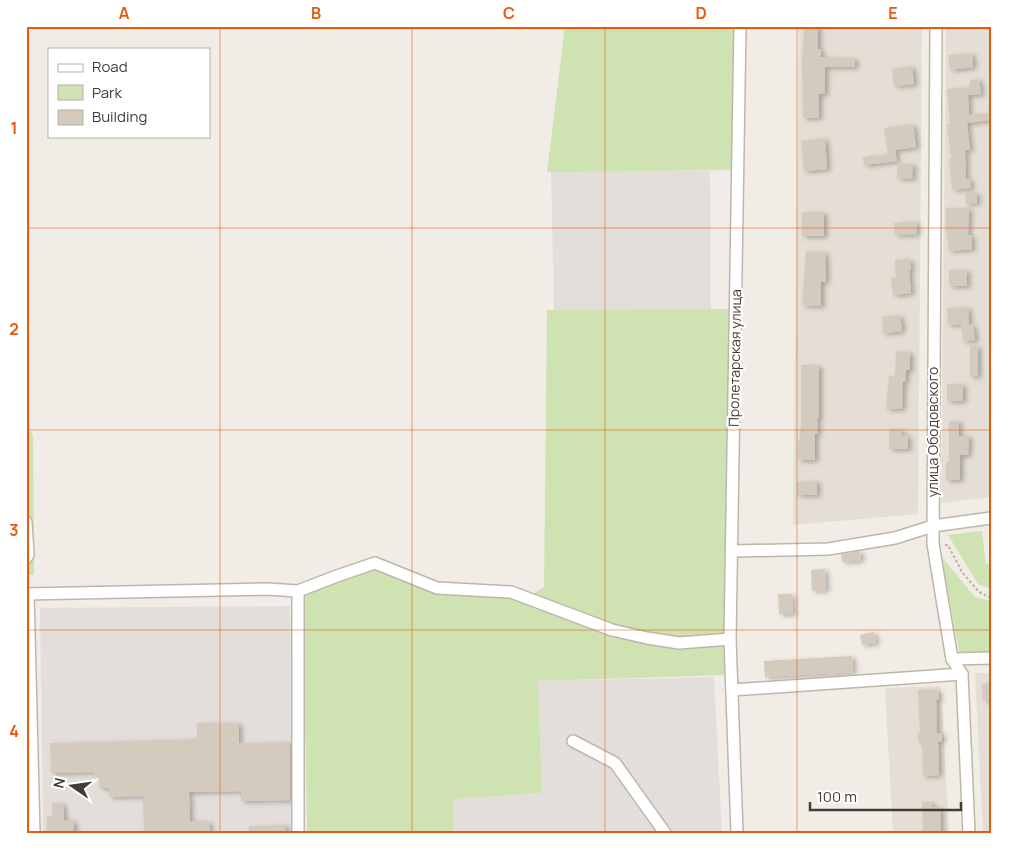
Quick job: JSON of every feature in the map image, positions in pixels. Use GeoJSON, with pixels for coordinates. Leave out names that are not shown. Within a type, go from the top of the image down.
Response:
{"type":"FeatureCollection","features":[{"type":"Feature","properties":{"kind":"street","name":"Пролетарская улица"},"geometry":{"type":"LineString","coordinates":[[737,833],[730,639],[733,551],[740,26]]}},
{"type":"Feature","properties":{"kind":"street","name":"улица Ободовского"},"geometry":{"type":"LineString","coordinates":[[936,26],[933,544],[952,659],[962,674]]}},
{"type":"Feature","properties":{"kind":"street"},"geometry":{"type":"LineString","coordinates":[[733,551],[828,549],[895,538],[933,526],[991,518]]}},
{"type":"Feature","properties":{"kind":"street"},"geometry":{"type":"LineString","coordinates":[[26,522],[28,556],[26,558]]}},
{"type":"Feature","properties":{"kind":"street"},"geometry":{"type":"LineString","coordinates":[[34,833],[27,594],[298,591],[375,564],[438,588],[511,592],[612,630],[646,638],[679,643],[730,639]]}},
{"type":"Feature","properties":{"kind":"street"},"geometry":{"type":"LineString","coordinates":[[298,591],[298,833]]}},
{"type":"Feature","properties":{"kind":"street"},"geometry":{"type":"LineString","coordinates":[[952,659],[991,658]]}},
{"type":"Feature","properties":{"kind":"street"},"geometry":{"type":"LineString","coordinates":[[732,690],[962,674],[969,833]]}},
{"type":"Feature","properties":{"kind":"street"},"geometry":{"type":"LineString","coordinates":[[572,741],[615,763],[665,833]]}},
{"type":"Feature","properties":{"kind":"path"},"geometry":{"type":"LineString","coordinates":[[933,544],[948,545],[962,572],[978,592],[991,598]]}},
{"type":"Feature","properties":{"kind":"shaded area"},"geometry":{"type":"Polygon","coordinates":[[[799,26],[922,26],[918,514],[793,525],[799,26]]]}},
{"type":"Feature","properties":{"kind":"shaded area"},"geometry":{"type":"Polygon","coordinates":[[[946,26],[991,26],[991,497],[941,503],[946,26]]]}},
{"type":"Feature","properties":{"kind":"shaded area"},"geometry":{"type":"Polygon","coordinates":[[[551,171],[710,171],[711,309],[554,310],[551,171]]]}},
{"type":"Feature","properties":{"kind":"shaded area"},"geometry":{"type":"Polygon","coordinates":[[[290,606],[293,833],[43,833],[40,608],[290,606]]]}},
{"type":"Feature","properties":{"kind":"shaded area"},"geometry":{"type":"Polygon","coordinates":[[[975,673],[991,673],[991,833],[983,833],[975,673]]]}},
{"type":"Feature","properties":{"kind":"shaded area"},"geometry":{"type":"Polygon","coordinates":[[[714,677],[722,833],[453,833],[452,799],[542,793],[538,681],[714,677]]]}},
{"type":"Feature","properties":{"kind":"shaded area"},"geometry":{"type":"Polygon","coordinates":[[[941,686],[949,833],[893,833],[885,688],[941,686]]]}},
{"type":"Feature","properties":{"kind":"green space"},"geometry":{"type":"Polygon","coordinates":[[[565,26],[735,26],[733,170],[547,172],[565,26]]]}},
{"type":"Feature","properties":{"kind":"green space"},"geometry":{"type":"Polygon","coordinates":[[[733,309],[726,635],[678,638],[615,628],[530,596],[544,587],[547,310],[733,309]]]}},
{"type":"Feature","properties":{"kind":"green space"},"geometry":{"type":"Polygon","coordinates":[[[26,431],[31,432],[33,436],[34,575],[26,575],[26,431]]]}},
{"type":"Feature","properties":{"kind":"green space"},"geometry":{"type":"Polygon","coordinates":[[[982,531],[986,564],[991,564],[991,589],[978,584],[948,535],[982,531]]]}},
{"type":"Feature","properties":{"kind":"green space"},"geometry":{"type":"Polygon","coordinates":[[[940,555],[975,597],[991,601],[991,653],[960,655],[940,555]]]}},
{"type":"Feature","properties":{"kind":"green space"},"geometry":{"type":"Polygon","coordinates":[[[377,569],[443,592],[509,596],[693,647],[726,646],[727,675],[538,681],[542,793],[453,799],[453,833],[307,833],[303,593],[377,569]]]}},
{"type":"Feature","properties":{"kind":"building"},"geometry":{"type":"Polygon","coordinates":[[[804,26],[818,26],[818,49],[821,49],[821,57],[855,58],[855,67],[825,67],[825,94],[819,94],[819,118],[803,118],[802,60],[804,26]]]}},
{"type":"Feature","properties":{"kind":"building"},"geometry":{"type":"Polygon","coordinates":[[[972,53],[973,67],[950,70],[948,55],[972,53]]]}},
{"type":"Feature","properties":{"kind":"building"},"geometry":{"type":"Polygon","coordinates":[[[912,66],[914,84],[894,86],[892,69],[912,66]]]}},
{"type":"Feature","properties":{"kind":"building"},"geometry":{"type":"Polygon","coordinates":[[[979,79],[981,94],[968,95],[969,115],[991,113],[991,120],[967,123],[970,150],[965,150],[966,179],[970,179],[971,188],[952,190],[947,124],[950,124],[947,89],[970,87],[970,80],[979,79]]]}},
{"type":"Feature","properties":{"kind":"building"},"geometry":{"type":"Polygon","coordinates":[[[913,124],[916,147],[895,150],[897,161],[864,165],[863,157],[888,154],[884,128],[913,124]]]}},
{"type":"Feature","properties":{"kind":"building"},"geometry":{"type":"Polygon","coordinates":[[[825,138],[827,169],[804,171],[801,141],[825,138]]]}},
{"type":"Feature","properties":{"kind":"building"},"geometry":{"type":"Polygon","coordinates":[[[897,164],[913,164],[912,179],[897,178],[897,164]]]}},
{"type":"Feature","properties":{"kind":"building"},"geometry":{"type":"Polygon","coordinates":[[[965,193],[977,193],[977,203],[966,204],[965,193]]]}},
{"type":"Feature","properties":{"kind":"building"},"geometry":{"type":"Polygon","coordinates":[[[946,208],[969,208],[968,235],[971,235],[972,249],[949,251],[946,208]]]}},
{"type":"Feature","properties":{"kind":"building"},"geometry":{"type":"Polygon","coordinates":[[[802,212],[824,212],[824,236],[802,236],[802,212]]]}},
{"type":"Feature","properties":{"kind":"building"},"geometry":{"type":"Polygon","coordinates":[[[916,221],[917,234],[895,235],[894,223],[916,221]]]}},
{"type":"Feature","properties":{"kind":"building"},"geometry":{"type":"Polygon","coordinates":[[[806,251],[825,252],[826,282],[821,282],[821,306],[802,305],[806,251]]]}},
{"type":"Feature","properties":{"kind":"building"},"geometry":{"type":"Polygon","coordinates":[[[910,259],[911,293],[893,295],[891,278],[896,278],[895,260],[910,259]]]}},
{"type":"Feature","properties":{"kind":"building"},"geometry":{"type":"Polygon","coordinates":[[[949,270],[967,270],[967,286],[949,286],[949,270]]]}},
{"type":"Feature","properties":{"kind":"building"},"geometry":{"type":"Polygon","coordinates":[[[968,307],[969,325],[973,324],[975,340],[963,341],[961,324],[948,325],[947,308],[968,307]]]}},
{"type":"Feature","properties":{"kind":"building"},"geometry":{"type":"Polygon","coordinates":[[[900,315],[902,331],[883,333],[882,317],[900,315]]]}},
{"type":"Feature","properties":{"kind":"building"},"geometry":{"type":"Polygon","coordinates":[[[970,346],[978,346],[978,376],[970,376],[970,346]]]}},
{"type":"Feature","properties":{"kind":"building"},"geometry":{"type":"Polygon","coordinates":[[[896,351],[910,352],[910,370],[906,370],[905,382],[903,382],[902,409],[886,409],[889,376],[895,376],[896,351]]]}},
{"type":"Feature","properties":{"kind":"building"},"geometry":{"type":"Polygon","coordinates":[[[801,365],[819,365],[819,418],[817,418],[818,434],[815,434],[815,460],[798,460],[798,441],[800,441],[801,429],[801,365]]]}},
{"type":"Feature","properties":{"kind":"building"},"geometry":{"type":"Polygon","coordinates":[[[947,384],[963,384],[963,401],[947,401],[947,384]]]}},
{"type":"Feature","properties":{"kind":"building"},"geometry":{"type":"Polygon","coordinates":[[[949,421],[959,421],[959,436],[969,436],[968,455],[960,455],[960,480],[946,480],[946,462],[949,462],[949,421]]]}},
{"type":"Feature","properties":{"kind":"building"},"geometry":{"type":"Polygon","coordinates":[[[889,429],[902,429],[902,435],[908,436],[908,449],[889,449],[889,429]]]}},
{"type":"Feature","properties":{"kind":"building"},"geometry":{"type":"Polygon","coordinates":[[[817,481],[817,495],[797,495],[797,482],[817,481]]]}},
{"type":"Feature","properties":{"kind":"building"},"geometry":{"type":"Polygon","coordinates":[[[860,551],[861,560],[842,562],[841,554],[860,551]]]}},
{"type":"Feature","properties":{"kind":"building"},"geometry":{"type":"Polygon","coordinates":[[[825,569],[826,590],[812,591],[811,570],[825,569]]]}},
{"type":"Feature","properties":{"kind":"building"},"geometry":{"type":"Polygon","coordinates":[[[778,594],[792,594],[793,614],[779,614],[778,594]]]}},
{"type":"Feature","properties":{"kind":"building"},"geometry":{"type":"Polygon","coordinates":[[[874,632],[876,643],[862,645],[860,635],[874,632]]]}},
{"type":"Feature","properties":{"kind":"building"},"geometry":{"type":"Polygon","coordinates":[[[852,656],[853,672],[765,677],[764,661],[852,656]]]}},
{"type":"Feature","properties":{"kind":"building"},"geometry":{"type":"Polygon","coordinates":[[[991,683],[991,700],[983,700],[982,684],[991,683]]]}},
{"type":"Feature","properties":{"kind":"building"},"geometry":{"type":"Polygon","coordinates":[[[918,690],[938,690],[939,700],[936,700],[937,733],[942,733],[942,741],[938,742],[939,775],[923,776],[922,742],[918,742],[918,733],[920,733],[918,690]]]}},
{"type":"Feature","properties":{"kind":"building"},"geometry":{"type":"Polygon","coordinates":[[[197,723],[239,723],[239,743],[290,742],[290,800],[241,801],[241,791],[189,792],[190,821],[209,821],[210,833],[196,833],[196,830],[144,832],[143,796],[109,797],[109,788],[99,788],[99,775],[94,775],[94,772],[51,773],[50,743],[197,739],[197,723]]]}},
{"type":"Feature","properties":{"kind":"building"},"geometry":{"type":"Polygon","coordinates":[[[922,802],[932,802],[932,807],[940,807],[941,833],[923,833],[922,802]]]}},
{"type":"Feature","properties":{"kind":"building"},"geometry":{"type":"Polygon","coordinates":[[[52,803],[63,803],[64,820],[74,820],[74,833],[47,833],[47,816],[52,816],[52,803]]]}},
{"type":"Feature","properties":{"kind":"building"},"geometry":{"type":"Polygon","coordinates":[[[286,825],[286,833],[249,833],[249,826],[286,825]]]}}]}
